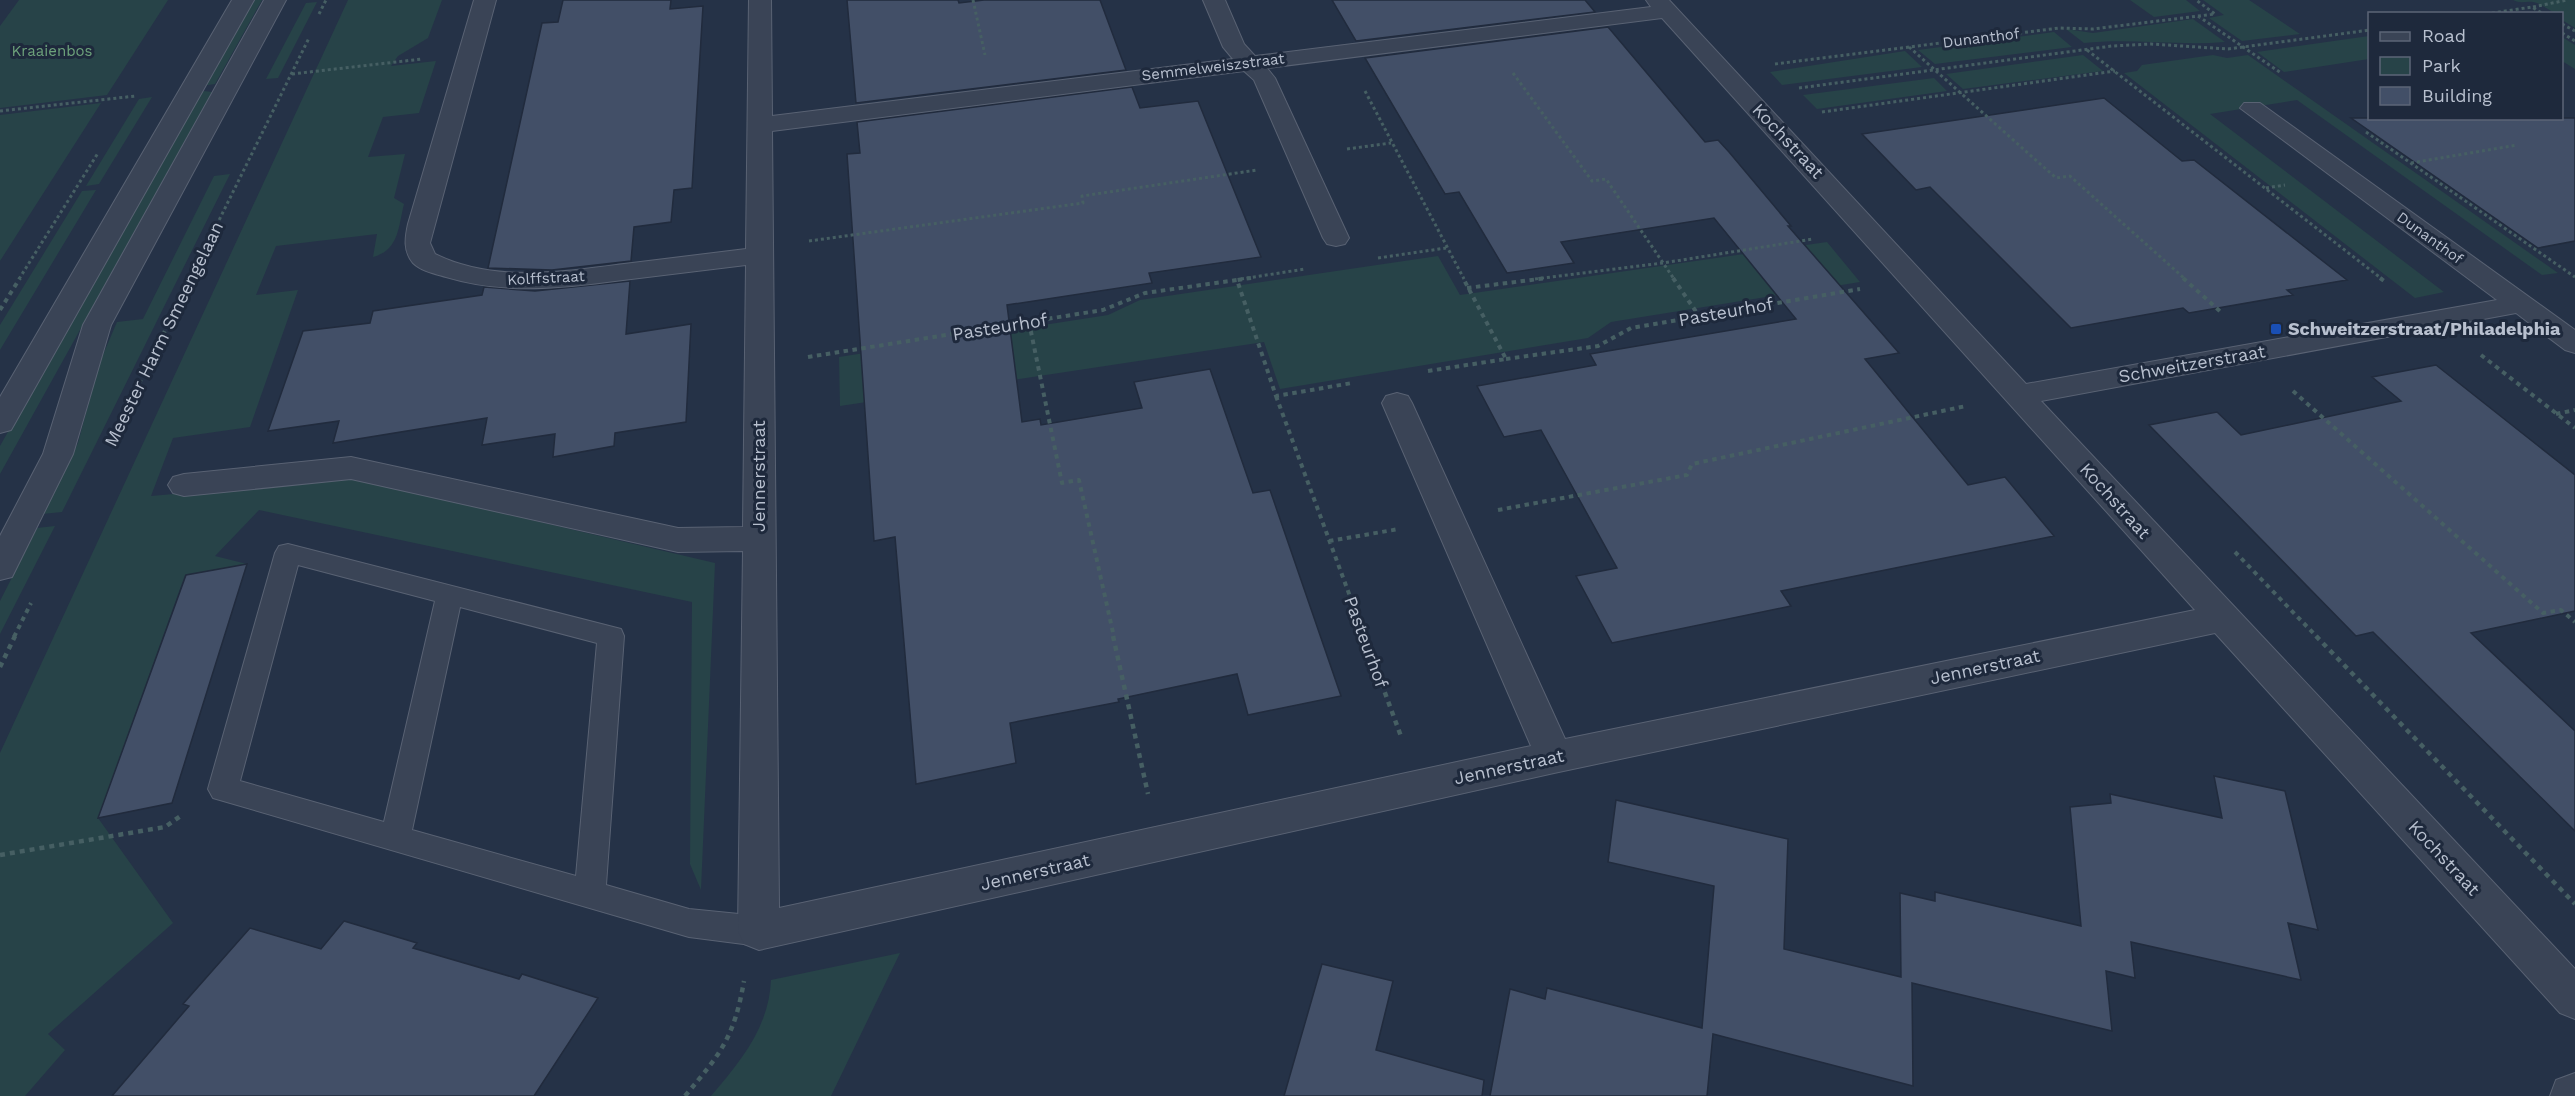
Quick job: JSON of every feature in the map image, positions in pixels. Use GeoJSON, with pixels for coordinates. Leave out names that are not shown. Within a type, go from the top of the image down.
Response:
{"type":"FeatureCollection","features":[{"type":"Feature","properties":{"kind":"street"},"geometry":{"type":"LineString","coordinates":[[0,423],[243,0]]}},
{"type":"Feature","properties":{"kind":"street"},"geometry":{"type":"LineString","coordinates":[[0,568],[11,529],[58,454],[97,325],[275,0]]}},
{"type":"Feature","properties":{"kind":"street","name":"Kolffstraat"},"geometry":{"type":"LineString","coordinates":[[485,0],[421,224],[417,243],[424,259],[440,267],[471,276],[508,281],[551,281],[760,251]]}},
{"type":"Feature","properties":{"kind":"street","name":"Jennerstraat"},"geometry":{"type":"LineString","coordinates":[[760,0],[759,931],[1554,757],[2222,618]]}},
{"type":"Feature","properties":{"kind":"street"},"geometry":{"type":"LineString","coordinates":[[1214,0],[1234,47],[1264,78],[1336,238]]}},
{"type":"Feature","properties":{"kind":"street","name":"Semmelweiszstraat"},"geometry":{"type":"LineString","coordinates":[[760,125],[1484,33],[1662,6]]}},
{"type":"Feature","properties":{"kind":"street","name":"Kochstraat"},"geometry":{"type":"LineString","coordinates":[[1662,6],[1870,230],[2222,618],[2575,999]]}},
{"type":"Feature","properties":{"kind":"street","name":"Dunanthof"},"geometry":{"type":"LineString","coordinates":[[2252,108],[2521,304]]}},
{"type":"Feature","properties":{"kind":"street"},"geometry":{"type":"LineString","coordinates":[[2521,304],[2575,344]]}},
{"type":"Feature","properties":{"kind":"street","name":"Schweitzerstraat"},"geometry":{"type":"LineString","coordinates":[[2019,395],[2521,304]]}},
{"type":"Feature","properties":{"kind":"street"},"geometry":{"type":"LineString","coordinates":[[1390,390],[1554,757]]}},
{"type":"Feature","properties":{"kind":"street"},"geometry":{"type":"LineString","coordinates":[[184,485],[351,468],[678,540],[759,539]]}},
{"type":"Feature","properties":{"kind":"lane"},"geometry":{"type":"LineString","coordinates":[[590,894],[611,636],[288,553],[223,789],[689,923],[759,931]]}},
{"type":"Feature","properties":{"kind":"lane"},"geometry":{"type":"LineString","coordinates":[[395,838],[450,594]]}},
{"type":"Feature","properties":{"kind":"path"},"geometry":{"type":"LineString","coordinates":[[316,21],[326,0]]}},
{"type":"Feature","properties":{"kind":"path"},"geometry":{"type":"LineString","coordinates":[[973,0],[994,95]]}},
{"type":"Feature","properties":{"kind":"path"},"geometry":{"type":"LineString","coordinates":[[2196,0],[2215,14],[2197,16]]}},
{"type":"Feature","properties":{"kind":"path"},"geometry":{"type":"LineString","coordinates":[[2499,12],[2567,0]]}},
{"type":"Feature","properties":{"kind":"path"},"geometry":{"type":"LineString","coordinates":[[2532,7],[2540,12]]}},
{"type":"Feature","properties":{"kind":"path"},"geometry":{"type":"LineString","coordinates":[[2518,9],[2523,12]]}},
{"type":"Feature","properties":{"kind":"path"},"geometry":{"type":"LineString","coordinates":[[2197,16],[2283,74]]}},
{"type":"Feature","properties":{"kind":"path","name":"Dunanthof"},"geometry":{"type":"LineString","coordinates":[[1724,71],[2063,27],[2093,29],[2197,16]]}},
{"type":"Feature","properties":{"kind":"path","name":"Dunanthof"},"geometry":{"type":"LineString","coordinates":[[1746,95],[2087,50],[2151,44],[2209,50],[2368,30]]}},
{"type":"Feature","properties":{"kind":"path","name":"Meester Harm Smeengelaan"},"geometry":{"type":"LineString","coordinates":[[119,425],[311,32]]}},
{"type":"Feature","properties":{"kind":"path"},"geometry":{"type":"LineString","coordinates":[[1484,33],[1592,181],[1606,179],[1699,316]]}},
{"type":"Feature","properties":{"kind":"path"},"geometry":{"type":"LineString","coordinates":[[1909,47],[2056,178],[2070,176],[2257,352],[2543,613],[2561,610],[2575,622]]}},
{"type":"Feature","properties":{"kind":"path"},"geometry":{"type":"LineString","coordinates":[[2087,50],[2575,429]]}},
{"type":"Feature","properties":{"kind":"path"},"geometry":{"type":"LineString","coordinates":[[1344,51],[1506,359]]}},
{"type":"Feature","properties":{"kind":"path"},"geometry":{"type":"LineString","coordinates":[[292,74],[392,63]]}},
{"type":"Feature","properties":{"kind":"path"},"geometry":{"type":"LineString","coordinates":[[1812,113],[2115,71]]}},
{"type":"Feature","properties":{"kind":"path"},"geometry":{"type":"LineString","coordinates":[[0,111],[134,96],[129,105]]}},
{"type":"Feature","properties":{"kind":"path"},"geometry":{"type":"LineString","coordinates":[[2361,129],[2575,277]]}},
{"type":"Feature","properties":{"kind":"path"},"geometry":{"type":"LineString","coordinates":[[760,251],[1083,203],[1082,196],[1284,166],[1299,156],[1391,142]]}},
{"type":"Feature","properties":{"kind":"path"},"geometry":{"type":"LineString","coordinates":[[2410,163],[2517,145]]}},
{"type":"Feature","properties":{"kind":"path"},"geometry":{"type":"LineString","coordinates":[[0,310],[99,152]]}},
{"type":"Feature","properties":{"kind":"path"},"geometry":{"type":"LineString","coordinates":[[1467,288],[1663,262],[1870,230]]}},
{"type":"Feature","properties":{"kind":"path"},"geometry":{"type":"LineString","coordinates":[[1367,260],[1446,248]]}},
{"type":"Feature","properties":{"kind":"path","name":"Pasteurhof"},"geometry":{"type":"LineString","coordinates":[[760,365],[1103,310],[1145,293],[1308,268]]}},
{"type":"Feature","properties":{"kind":"path","name":"Pasteurhof"},"geometry":{"type":"LineString","coordinates":[[1237,280],[1276,396],[1420,787]]}},
{"type":"Feature","properties":{"kind":"path","name":"Pasteurhof"},"geometry":{"type":"LineString","coordinates":[[1276,396],[1390,390],[1506,359],[1598,346],[1631,328],[1913,280]]}},
{"type":"Feature","properties":{"kind":"path"},"geometry":{"type":"LineString","coordinates":[[1029,322],[1062,483],[1079,480],[1159,844]]}},
{"type":"Feature","properties":{"kind":"path"},"geometry":{"type":"LineString","coordinates":[[1329,542],[1687,475],[1692,464],[2019,395]]}},
{"type":"Feature","properties":{"kind":"path"},"geometry":{"type":"LineString","coordinates":[[2556,414],[2575,410]]}},
{"type":"Feature","properties":{"kind":"path"},"geometry":{"type":"LineString","coordinates":[[0,667],[36,594]]}},
{"type":"Feature","properties":{"kind":"path"},"geometry":{"type":"LineString","coordinates":[[0,855],[165,827],[223,789]]}},
{"type":"Feature","properties":{"kind":"path"},"geometry":{"type":"LineString","coordinates":[[685,1096],[723,1050],[738,1014],[746,969],[759,931]]}},
{"type":"Feature","properties":{"kind":"green space","name":"Kraaienbos"},"geometry":{"type":"Polygon","coordinates":[[[19,0],[168,0],[107,95],[0,108],[0,26],[19,0]]]}},
{"type":"Feature","properties":{"kind":"green space"},"geometry":{"type":"Polygon","coordinates":[[[251,0],[262,0],[215,84],[201,86],[251,0]]]}},
{"type":"Feature","properties":{"kind":"green space"},"geometry":{"type":"Polygon","coordinates":[[[348,0],[442,0],[428,38],[398,56],[391,66],[436,61],[419,113],[383,117],[368,157],[405,154],[394,198],[404,204],[396,237],[388,249],[373,257],[377,234],[276,246],[256,295],[298,290],[250,427],[173,438],[151,496],[353,478],[715,563],[701,890],[690,864],[692,602],[259,510],[215,556],[247,564],[185,575],[98,818],[173,923],[48,1034],[65,1050],[25,1096],[0,1096],[0,753],[348,0]]]}},
{"type":"Feature","properties":{"kind":"green space"},"geometry":{"type":"Polygon","coordinates":[[[2130,0],[2186,0],[2200,11],[2154,17],[2130,0]]]}},
{"type":"Feature","properties":{"kind":"green space"},"geometry":{"type":"Polygon","coordinates":[[[2203,0],[2249,0],[2300,34],[2242,41],[2209,18],[2224,15],[2203,0]]]}},
{"type":"Feature","properties":{"kind":"green space"},"geometry":{"type":"Polygon","coordinates":[[[2513,0],[2575,0],[2575,28],[2563,21],[2563,12],[2554,12],[2537,3],[2513,0]]]}},
{"type":"Feature","properties":{"kind":"green space"},"geometry":{"type":"Polygon","coordinates":[[[317,2],[278,78],[266,79],[306,3],[317,2]]]}},
{"type":"Feature","properties":{"kind":"green space"},"geometry":{"type":"Polygon","coordinates":[[[2193,19],[2225,42],[2084,43],[2066,29],[2093,33],[2193,19]]]}},
{"type":"Feature","properties":{"kind":"green space"},"geometry":{"type":"Polygon","coordinates":[[[2054,32],[2072,47],[1935,64],[1918,50],[2054,32]]]}},
{"type":"Feature","properties":{"kind":"green space"},"geometry":{"type":"Polygon","coordinates":[[[2368,36],[2368,59],[2284,72],[2257,52],[2368,36]]]}},
{"type":"Feature","properties":{"kind":"green space"},"geometry":{"type":"Polygon","coordinates":[[[2563,38],[2575,45],[2575,69],[2563,62],[2563,38]]]}},
{"type":"Feature","properties":{"kind":"green space"},"geometry":{"type":"Polygon","coordinates":[[[1905,51],[1922,67],[1782,85],[1770,72],[1905,51]]]}},
{"type":"Feature","properties":{"kind":"green space"},"geometry":{"type":"Polygon","coordinates":[[[2083,55],[2103,71],[1963,89],[1946,74],[2083,55]]]}},
{"type":"Feature","properties":{"kind":"green space"},"geometry":{"type":"Polygon","coordinates":[[[2213,55],[2227,58],[2248,55],[2558,273],[2542,275],[2297,100],[2210,114],[2444,292],[2415,298],[2124,73],[2137,71],[2142,65],[2213,55]]]}},
{"type":"Feature","properties":{"kind":"green space"},"geometry":{"type":"Polygon","coordinates":[[[1934,78],[1947,91],[1817,109],[1803,95],[1934,78]]]}},
{"type":"Feature","properties":{"kind":"green space"},"geometry":{"type":"Polygon","coordinates":[[[204,91],[212,92],[0,474],[0,446],[198,95],[204,91]]]}},
{"type":"Feature","properties":{"kind":"green space"},"geometry":{"type":"Polygon","coordinates":[[[152,97],[99,184],[86,186],[139,99],[152,97]]]}},
{"type":"Feature","properties":{"kind":"green space"},"geometry":{"type":"Polygon","coordinates":[[[101,103],[0,261],[0,115],[101,103]]]}},
{"type":"Feature","properties":{"kind":"green space"},"geometry":{"type":"Polygon","coordinates":[[[230,174],[62,512],[42,514],[78,443],[99,364],[117,322],[143,319],[214,176],[230,174]]]}},
{"type":"Feature","properties":{"kind":"green space"},"geometry":{"type":"Polygon","coordinates":[[[96,190],[0,350],[0,325],[82,191],[96,190]]]}},
{"type":"Feature","properties":{"kind":"green space"},"geometry":{"type":"Polygon","coordinates":[[[1827,242],[1860,282],[1611,322],[1588,338],[1280,389],[1264,342],[840,406],[839,357],[1108,315],[1140,300],[1438,256],[1460,295],[1827,242]]]}},
{"type":"Feature","properties":{"kind":"green space"},"geometry":{"type":"Polygon","coordinates":[[[55,526],[0,634],[0,601],[37,528],[55,526]]]}},
{"type":"Feature","properties":{"kind":"green space"},"geometry":{"type":"Polygon","coordinates":[[[900,953],[831,1096],[711,1096],[752,1042],[765,1013],[771,980],[900,953]]]}},
{"type":"Feature","properties":{"kind":"building"},"geometry":{"type":"Polygon","coordinates":[[[563,0],[671,0],[670,9],[703,6],[692,188],[674,190],[671,222],[634,227],[631,261],[552,270],[488,268],[542,23],[558,22],[563,0]]]}},
{"type":"Feature","properties":{"kind":"building"},"geometry":{"type":"Polygon","coordinates":[[[847,0],[958,0],[959,3],[984,0],[1100,0],[1126,70],[856,103],[847,0]]]}},
{"type":"Feature","properties":{"kind":"building"},"geometry":{"type":"Polygon","coordinates":[[[1332,0],[1585,0],[1595,12],[1356,41],[1332,0]]]}},
{"type":"Feature","properties":{"kind":"building"},"geometry":{"type":"Polygon","coordinates":[[[1608,27],[1705,142],[1718,140],[1729,152],[1791,226],[1788,226],[1899,353],[1865,359],[1968,485],[2005,477],[2054,536],[1781,591],[1791,606],[1612,643],[1576,576],[1617,568],[1541,430],[1504,437],[1477,386],[1596,365],[1590,354],[1796,319],[1714,218],[1561,242],[1574,263],[1507,273],[1459,192],[1445,194],[1365,58],[1608,27]]]}},
{"type":"Feature","properties":{"kind":"building"},"geometry":{"type":"Polygon","coordinates":[[[1132,87],[1140,108],[1198,101],[1261,257],[1149,273],[1152,283],[1007,305],[1022,422],[1040,419],[1041,425],[1142,408],[1134,382],[1210,369],[1253,493],[1270,490],[1341,696],[1248,715],[1237,674],[1118,699],[1119,702],[1010,723],[1016,763],[916,784],[895,537],[874,541],[847,154],[860,153],[857,122],[1132,87]]]}},
{"type":"Feature","properties":{"kind":"building"},"geometry":{"type":"Polygon","coordinates":[[[2104,98],[2182,161],[2194,160],[2347,280],[2287,290],[2293,295],[2189,313],[2183,308],[2071,328],[1930,187],[1916,190],[1862,134],[2104,98]]]}},
{"type":"Feature","properties":{"kind":"building"},"geometry":{"type":"Polygon","coordinates":[[[2351,118],[2368,118],[2368,120],[2563,120],[2563,118],[2575,118],[2575,241],[2538,248],[2351,118]]]}},
{"type":"Feature","properties":{"kind":"building"},"geometry":{"type":"Polygon","coordinates":[[[630,281],[626,334],[691,324],[686,422],[615,433],[614,446],[553,457],[555,434],[482,445],[487,418],[333,443],[339,421],[268,431],[303,331],[370,323],[373,311],[482,295],[484,287],[535,291],[630,281]]]}},
{"type":"Feature","properties":{"kind":"building"},"geometry":{"type":"Polygon","coordinates":[[[2436,365],[2575,475],[2575,611],[2471,633],[2575,731],[2575,831],[2373,632],[2356,636],[2149,425],[2217,412],[2241,435],[2401,401],[2372,377],[2436,365]]]}},
{"type":"Feature","properties":{"kind":"building"},"geometry":{"type":"Polygon","coordinates":[[[247,564],[172,803],[98,818],[186,575],[247,564]]]}},
{"type":"Feature","properties":{"kind":"building"},"geometry":{"type":"Polygon","coordinates":[[[2214,776],[2285,791],[2318,930],[2288,923],[2301,980],[2131,942],[2135,978],[2106,971],[2112,1031],[1912,983],[1913,1086],[1713,1034],[1707,1096],[1490,1096],[1510,989],[1545,999],[1547,988],[1702,1028],[1714,886],[1608,862],[1616,800],[1788,839],[1784,949],[1901,977],[1900,893],[1935,901],[1935,892],[2081,926],[2070,807],[2111,803],[2110,794],[2222,818],[2214,776]]]}},
{"type":"Feature","properties":{"kind":"building"},"geometry":{"type":"Polygon","coordinates":[[[344,921],[417,943],[413,948],[519,979],[522,974],[598,998],[534,1096],[112,1096],[189,1006],[183,1004],[250,928],[321,949],[344,921]]]}},
{"type":"Feature","properties":{"kind":"building"},"geometry":{"type":"Polygon","coordinates":[[[1322,964],[1393,981],[1376,1050],[1484,1080],[1482,1096],[1284,1096],[1322,964]]]}},
{"type":"Feature","properties":{"kind":"place","name":"Schweitzerstraat/Philadelphia"},"geometry":{"type":"Point","coordinates":[2276,329]}}]}
